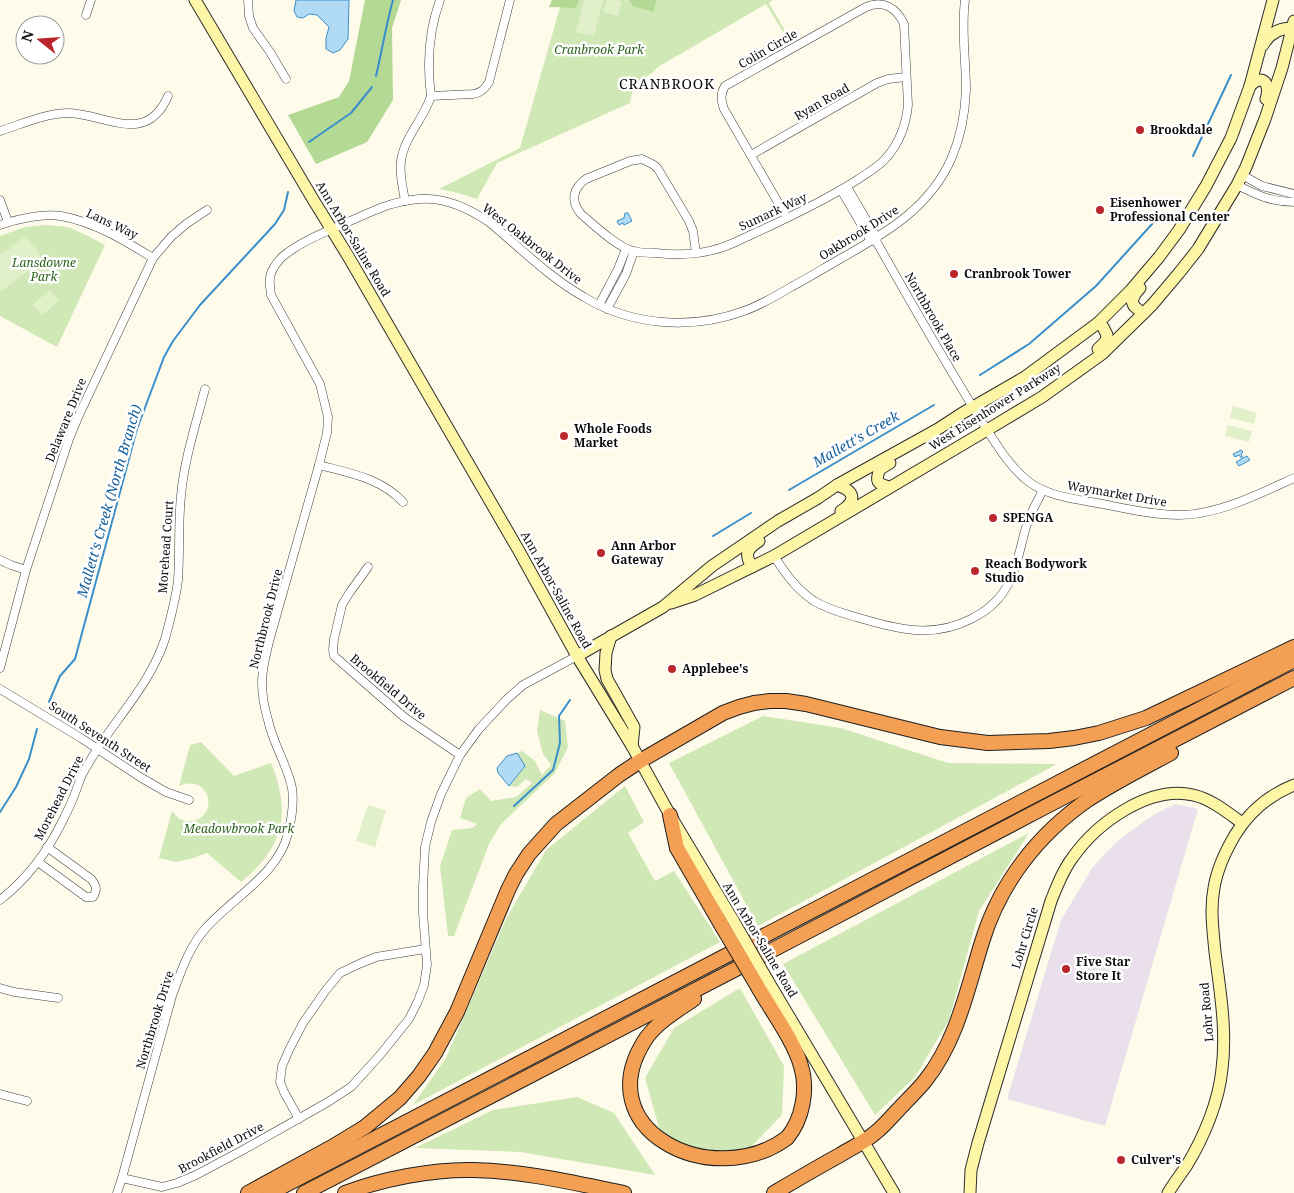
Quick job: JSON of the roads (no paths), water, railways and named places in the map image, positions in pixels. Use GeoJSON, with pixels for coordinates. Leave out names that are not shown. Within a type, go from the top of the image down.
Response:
{"type":"FeatureCollection","features":[{"type":"Feature","properties":{"kind":"highway"},"geometry":{"type":"LineString","coordinates":[[248,1193],[365,1127],[400,1098],[419,1076],[446,1035],[508,890],[529,854],[556,824],[619,775],[723,713],[754,703],[786,700],[913,731],[963,740],[988,743],[1049,741],[1099,733],[1146,718],[1294,647]]}},
{"type":"Feature","properties":{"kind":"highway"},"geometry":{"type":"LineString","coordinates":[[270,1193],[1294,660]]}},
{"type":"Feature","properties":{"kind":"highway"},"geometry":{"type":"LineString","coordinates":[[304,1193],[1294,678]]}},
{"type":"Feature","properties":{"kind":"highway"},"geometry":{"type":"LineString","coordinates":[[774,1193],[876,1133],[925,1081],[948,1044],[958,1022],[989,921],[1007,885],[1034,848],[1062,820],[1090,798],[1228,721],[1266,693]]}},
{"type":"Feature","properties":{"kind":"highway"},"geometry":{"type":"LineString","coordinates":[[670,815],[677,848],[728,923],[763,984],[802,1068],[803,1099],[799,1118],[792,1132],[779,1148],[762,1161],[747,1169]]}},
{"type":"Feature","properties":{"kind":"highway"},"geometry":{"type":"LineString","coordinates":[[667,1158],[650,1141],[634,1114],[631,1086],[638,1052],[648,1036],[659,1024],[726,974]]}},
{"type":"Feature","properties":{"kind":"highway"},"geometry":{"type":"LineString","coordinates":[[345,1193],[410,1176],[471,1170],[531,1175],[624,1193]]}},
{"type":"Feature","properties":{"kind":"main road","name":"Ann Arbor-Saline Road"},"geometry":{"type":"LineString","coordinates":[[196,0],[332,229],[578,656],[632,746],[670,815]]}},
{"type":"Feature","properties":{"kind":"main road","name":"West Eisenhower Parkway"},"geometry":{"type":"LineString","coordinates":[[578,656],[663,606],[712,566],[778,521],[1025,377],[1098,323],[1131,290],[1159,257],[1180,230],[1206,186],[1231,138],[1250,86],[1273,0]]}},
{"type":"Feature","properties":{"kind":"main road","name":"West Eisenhower Parkway"},"geometry":{"type":"LineString","coordinates":[[663,606],[695,595],[774,556],[1042,397],[1102,354],[1143,314],[1179,274],[1198,249],[1242,176],[1266,118],[1293,25]]}},
{"type":"Feature","properties":{"kind":"main road"},"geometry":{"type":"LineString","coordinates":[[1260,48],[1272,34],[1293,25]]}},
{"type":"Feature","properties":{"kind":"main road"},"geometry":{"type":"LineString","coordinates":[[1242,176],[1246,152],[1261,115],[1268,90],[1268,86],[1262,80],[1255,81],[1250,86]]}},
{"type":"Feature","properties":{"kind":"main road"},"geometry":{"type":"LineString","coordinates":[[1143,314],[1134,306],[1133,297],[1172,250],[1180,230]]}},
{"type":"Feature","properties":{"kind":"main road"},"geometry":{"type":"LineString","coordinates":[[1042,397],[1051,386],[1106,341],[1108,335],[1098,323]]}},
{"type":"Feature","properties":{"kind":"main road"},"geometry":{"type":"LineString","coordinates":[[889,488],[879,483],[878,475],[880,469],[929,440],[938,429]]}},
{"type":"Feature","properties":{"kind":"main road"},"geometry":{"type":"LineString","coordinates":[[791,545],[795,538],[844,509],[849,504],[852,499],[851,493],[847,488],[838,485]]}},
{"type":"Feature","properties":{"kind":"main road"},"geometry":{"type":"LineString","coordinates":[[752,567],[748,558],[750,547],[813,507],[818,498]]}},
{"type":"Feature","properties":{"kind":"main road"},"geometry":{"type":"LineString","coordinates":[[611,636],[606,653],[605,670],[607,679],[634,727],[632,746]]}},
{"type":"Feature","properties":{"kind":"main road","name":"Lohr Road"},"geometry":{"type":"LineString","coordinates":[[1168,1193],[1197,1147],[1218,1096],[1222,1071],[1224,1048],[1221,1003],[1212,922],[1213,889],[1217,872],[1242,823],[1271,796],[1294,785]]}},
{"type":"Feature","properties":{"kind":"main road","name":"Lohr Circle"},"geometry":{"type":"LineString","coordinates":[[970,1193],[971,1170],[978,1143],[1051,901],[1061,877],[1072,858],[1084,843],[1111,819],[1133,806],[1160,795],[1180,793],[1194,795],[1217,805],[1242,823]]}},
{"type":"Feature","properties":{"kind":"main road","name":"Ann Arbor-Saline Road"},"geometry":{"type":"LineString","coordinates":[[763,984],[864,1141],[894,1193]]}},
{"type":"Feature","properties":{"kind":"street"},"geometry":{"type":"LineString","coordinates":[[86,15],[90,0]]}},
{"type":"Feature","properties":{"kind":"street"},"geometry":{"type":"LineString","coordinates":[[248,0],[249,16],[253,28],[286,78]]}},
{"type":"Feature","properties":{"kind":"street"},"geometry":{"type":"LineString","coordinates":[[405,201],[401,177],[402,155],[431,96],[430,43],[440,0]]}},
{"type":"Feature","properties":{"kind":"street"},"geometry":{"type":"LineString","coordinates":[[431,96],[473,94],[481,92],[485,88],[489,82],[510,0]]}},
{"type":"Feature","properties":{"kind":"street","name":"Oakbrook Drive"},"geometry":{"type":"LineString","coordinates":[[775,296],[902,221],[924,201],[936,185],[955,151],[965,109],[966,85],[963,25],[965,0]]}},
{"type":"Feature","properties":{"kind":"street","name":"Colin Circle"},"geometry":{"type":"LineString","coordinates":[[787,218],[724,109],[721,95],[725,86],[873,4],[890,7],[900,16],[904,24],[906,77]]}},
{"type":"Feature","properties":{"kind":"street","name":"Ryan Road"},"geometry":{"type":"LineString","coordinates":[[751,155],[877,83],[888,79],[906,77]]}},
{"type":"Feature","properties":{"kind":"street","name":"Sumark Way"},"geometry":{"type":"LineString","coordinates":[[696,253],[693,231],[689,222],[658,169],[649,161],[642,159],[630,161],[581,182],[574,195],[574,202],[580,214],[626,248],[634,251],[674,254],[696,253],[720,249],[810,208],[881,163],[893,151],[900,139],[907,117],[906,77]]}},
{"type":"Feature","properties":{"kind":"street"},"geometry":{"type":"LineString","coordinates":[[0,131],[42,116],[67,114],[87,115],[119,124],[139,124],[152,118],[163,107],[168,96]]}},
{"type":"Feature","properties":{"kind":"street"},"geometry":{"type":"LineString","coordinates":[[1242,176],[1262,186],[1294,194]]}},
{"type":"Feature","properties":{"kind":"street"},"geometry":{"type":"LineString","coordinates":[[1242,176],[1267,199],[1294,202]]}},
{"type":"Feature","properties":{"kind":"street","name":"Northbrook Place"},"geometry":{"type":"LineString","coordinates":[[844,188],[987,430]]}},
{"type":"Feature","properties":{"kind":"street","name":"West Oakbrook Drive"},"geometry":{"type":"LineString","coordinates":[[332,229],[372,211],[405,201],[431,199],[444,201],[476,213],[567,286],[583,297],[622,314],[649,321],[694,322],[745,311],[775,296]]}},
{"type":"Feature","properties":{"kind":"street"},"geometry":{"type":"LineString","coordinates":[[0,200],[4,224]]}},
{"type":"Feature","properties":{"kind":"street","name":"Delaware Drive"},"geometry":{"type":"LineString","coordinates":[[0,668],[26,570],[78,414],[153,258],[171,237],[207,210]]}},
{"type":"Feature","properties":{"kind":"street","name":"Lans Way"},"geometry":{"type":"LineString","coordinates":[[4,224],[42,216],[60,216],[88,223],[153,258]]}},
{"type":"Feature","properties":{"kind":"street","name":"Northbrook Drive"},"geometry":{"type":"LineString","coordinates":[[117,1193],[172,996],[184,964],[205,929],[273,865],[287,839],[293,808],[292,788],[268,721],[262,684],[264,661],[319,465],[327,433],[328,417],[320,384],[271,295],[269,282],[272,270],[282,257],[332,229]]}},
{"type":"Feature","properties":{"kind":"street"},"geometry":{"type":"LineString","coordinates":[[599,305],[618,269],[626,248]]}},
{"type":"Feature","properties":{"kind":"street"},"geometry":{"type":"LineString","coordinates":[[607,309],[626,274],[634,251]]}},
{"type":"Feature","properties":{"kind":"street","name":"Morehead Court"},"geometry":{"type":"LineString","coordinates":[[97,749],[126,711],[151,671],[164,640],[178,581],[180,496],[205,389]]}},
{"type":"Feature","properties":{"kind":"street","name":"Waymarket Drive"},"geometry":{"type":"LineString","coordinates":[[987,430],[1002,453],[1018,472],[1029,482],[1044,490],[1068,498],[1163,514],[1194,514],[1218,509],[1294,478]]}},
{"type":"Feature","properties":{"kind":"street"},"geometry":{"type":"LineString","coordinates":[[319,465],[367,478],[385,487],[403,502]]}},
{"type":"Feature","properties":{"kind":"street"},"geometry":{"type":"LineString","coordinates":[[774,556],[798,588],[814,601],[829,608],[872,622],[905,629],[918,631],[951,627],[983,612],[998,600],[1013,574],[1032,511],[1044,490]]}},
{"type":"Feature","properties":{"kind":"street"},"geometry":{"type":"LineString","coordinates":[[0,560],[26,570]]}},
{"type":"Feature","properties":{"kind":"street","name":"Brookfield Drive"},"geometry":{"type":"LineString","coordinates":[[368,567],[342,605],[334,639],[334,656],[404,717],[460,755]]}},
{"type":"Feature","properties":{"kind":"street","name":"Brookfield Drive"},"geometry":{"type":"LineString","coordinates":[[122,1178],[162,1187],[177,1183],[212,1167],[299,1119],[351,1087],[380,1055],[409,1019],[424,985],[427,965],[423,887],[425,847],[441,794],[460,755],[507,698],[523,686],[578,656]]}},
{"type":"Feature","properties":{"kind":"street","name":"South Seventh Street"},"geometry":{"type":"LineString","coordinates":[[0,689],[166,792],[189,800]]}},
{"type":"Feature","properties":{"kind":"street","name":"Morehead Drive"},"geometry":{"type":"LineString","coordinates":[[0,900],[38,862],[62,821],[82,775],[97,749]]}},
{"type":"Feature","properties":{"kind":"street"},"geometry":{"type":"LineString","coordinates":[[38,862],[86,897],[93,897],[96,891],[96,884],[47,847]]}},
{"type":"Feature","properties":{"kind":"street"},"geometry":{"type":"LineString","coordinates":[[299,1119],[280,1082],[282,1066],[303,1023],[326,990],[340,973],[359,964],[376,957],[425,949]]}},
{"type":"Feature","properties":{"kind":"street"},"geometry":{"type":"LineString","coordinates":[[0,988],[14,992],[58,998]]}},
{"type":"Feature","properties":{"kind":"street"},"geometry":{"type":"LineString","coordinates":[[0,1094],[27,1101]]}},
{"type":"Feature","properties":{"kind":"water"},"geometry":{"type":"Polygon","coordinates":[[[296,0],[349,0],[348,39],[340,50],[333,53],[326,49],[329,27],[317,15],[309,14],[303,18],[297,17],[294,11],[296,0]]]}},
{"type":"Feature","properties":{"kind":"water"},"geometry":{"type":"Polygon","coordinates":[[[625,213],[628,213],[632,221],[619,225],[617,221],[624,218],[625,213]]]}},
{"type":"Feature","properties":{"kind":"water"},"geometry":{"type":"Polygon","coordinates":[[[1241,450],[1243,458],[1247,456],[1250,460],[1239,466],[1236,462],[1242,459],[1239,455],[1235,457],[1233,454],[1241,450]]]}},
{"type":"Feature","properties":{"kind":"water"},"geometry":{"type":"Polygon","coordinates":[[[517,753],[525,766],[509,786],[498,773],[497,768],[507,756],[517,753]]]}},
{"type":"Feature","properties":{"kind":"waterway","name":"Mallett's Creek (North Branch)"},"geometry":{"type":"LineString","coordinates":[[376,76],[393,0]]}},
{"type":"Feature","properties":{"kind":"waterway","name":"Mallett's Creek"},"geometry":{"type":"LineString","coordinates":[[1193,156],[1231,75]]}},
{"type":"Feature","properties":{"kind":"waterway","name":"Mallett's Creek (North Branch)"},"geometry":{"type":"LineString","coordinates":[[309,142],[351,113],[372,87]]}},
{"type":"Feature","properties":{"kind":"waterway","name":"Mallett's Creek (North Branch)"},"geometry":{"type":"LineString","coordinates":[[49,702],[60,676],[75,659],[137,429],[164,357],[173,341],[200,305],[275,224],[284,210],[288,192]]}},
{"type":"Feature","properties":{"kind":"waterway","name":"Mallett's Creek"},"geometry":{"type":"LineString","coordinates":[[980,375],[1029,344],[1096,286],[1162,213]]}},
{"type":"Feature","properties":{"kind":"waterway","name":"Mallett's Creek"},"geometry":{"type":"LineString","coordinates":[[789,490],[934,405]]}},
{"type":"Feature","properties":{"kind":"waterway","name":"Mallett's Creek"},"geometry":{"type":"LineString","coordinates":[[713,536],[751,513]]}},
{"type":"Feature","properties":{"kind":"waterway","name":"Mallett's Creek"},"geometry":{"type":"LineString","coordinates":[[514,806],[553,770],[560,743],[559,716],[570,700]]}},
{"type":"Feature","properties":{"kind":"waterway","name":"Mallett's Creek (North Branch)"},"geometry":{"type":"LineString","coordinates":[[0,812],[16,787],[29,759],[37,729]]}},
{"type":"Feature","properties":{"kind":"place","name":"Brookdale"},"geometry":{"type":"Point","coordinates":[1140,130]}},
{"type":"Feature","properties":{"kind":"place","name":"Eisenhower Professional Center"},"geometry":{"type":"Point","coordinates":[1100,210]}},
{"type":"Feature","properties":{"kind":"place","name":"Cranbrook Tower"},"geometry":{"type":"Point","coordinates":[954,274]}},
{"type":"Feature","properties":{"kind":"place","name":"Whole Foods Market"},"geometry":{"type":"Point","coordinates":[564,436]}},
{"type":"Feature","properties":{"kind":"place","name":"SPENGA"},"geometry":{"type":"Point","coordinates":[993,518]}},
{"type":"Feature","properties":{"kind":"place","name":"Ann Arbor Gateway"},"geometry":{"type":"Point","coordinates":[601,553]}},
{"type":"Feature","properties":{"kind":"place","name":"Reach Bodywork Studio"},"geometry":{"type":"Point","coordinates":[975,571]}},
{"type":"Feature","properties":{"kind":"place","name":"Applebee's"},"geometry":{"type":"Point","coordinates":[672,669]}},
{"type":"Feature","properties":{"kind":"place","name":"Five Star Store It"},"geometry":{"type":"Point","coordinates":[1066,969]}},
{"type":"Feature","properties":{"kind":"place","name":"Culver's"},"geometry":{"type":"Point","coordinates":[1121,1160]}},
{"type":"Feature","properties":{"kind":"district","name":"CRANBROOK"},"geometry":{"type":"Point","coordinates":[667,84]}},
{"type":"Feature","properties":{"kind":"park label","name":"Cranbrook Park"},"geometry":{"type":"Point","coordinates":[599,50]}},
{"type":"Feature","properties":{"kind":"park label","name":"Lansdowne Park"},"geometry":{"type":"Point","coordinates":[44,270]}},
{"type":"Feature","properties":{"kind":"park label","name":"Meadowbrook Park"},"geometry":{"type":"Point","coordinates":[239,829]}}]}
